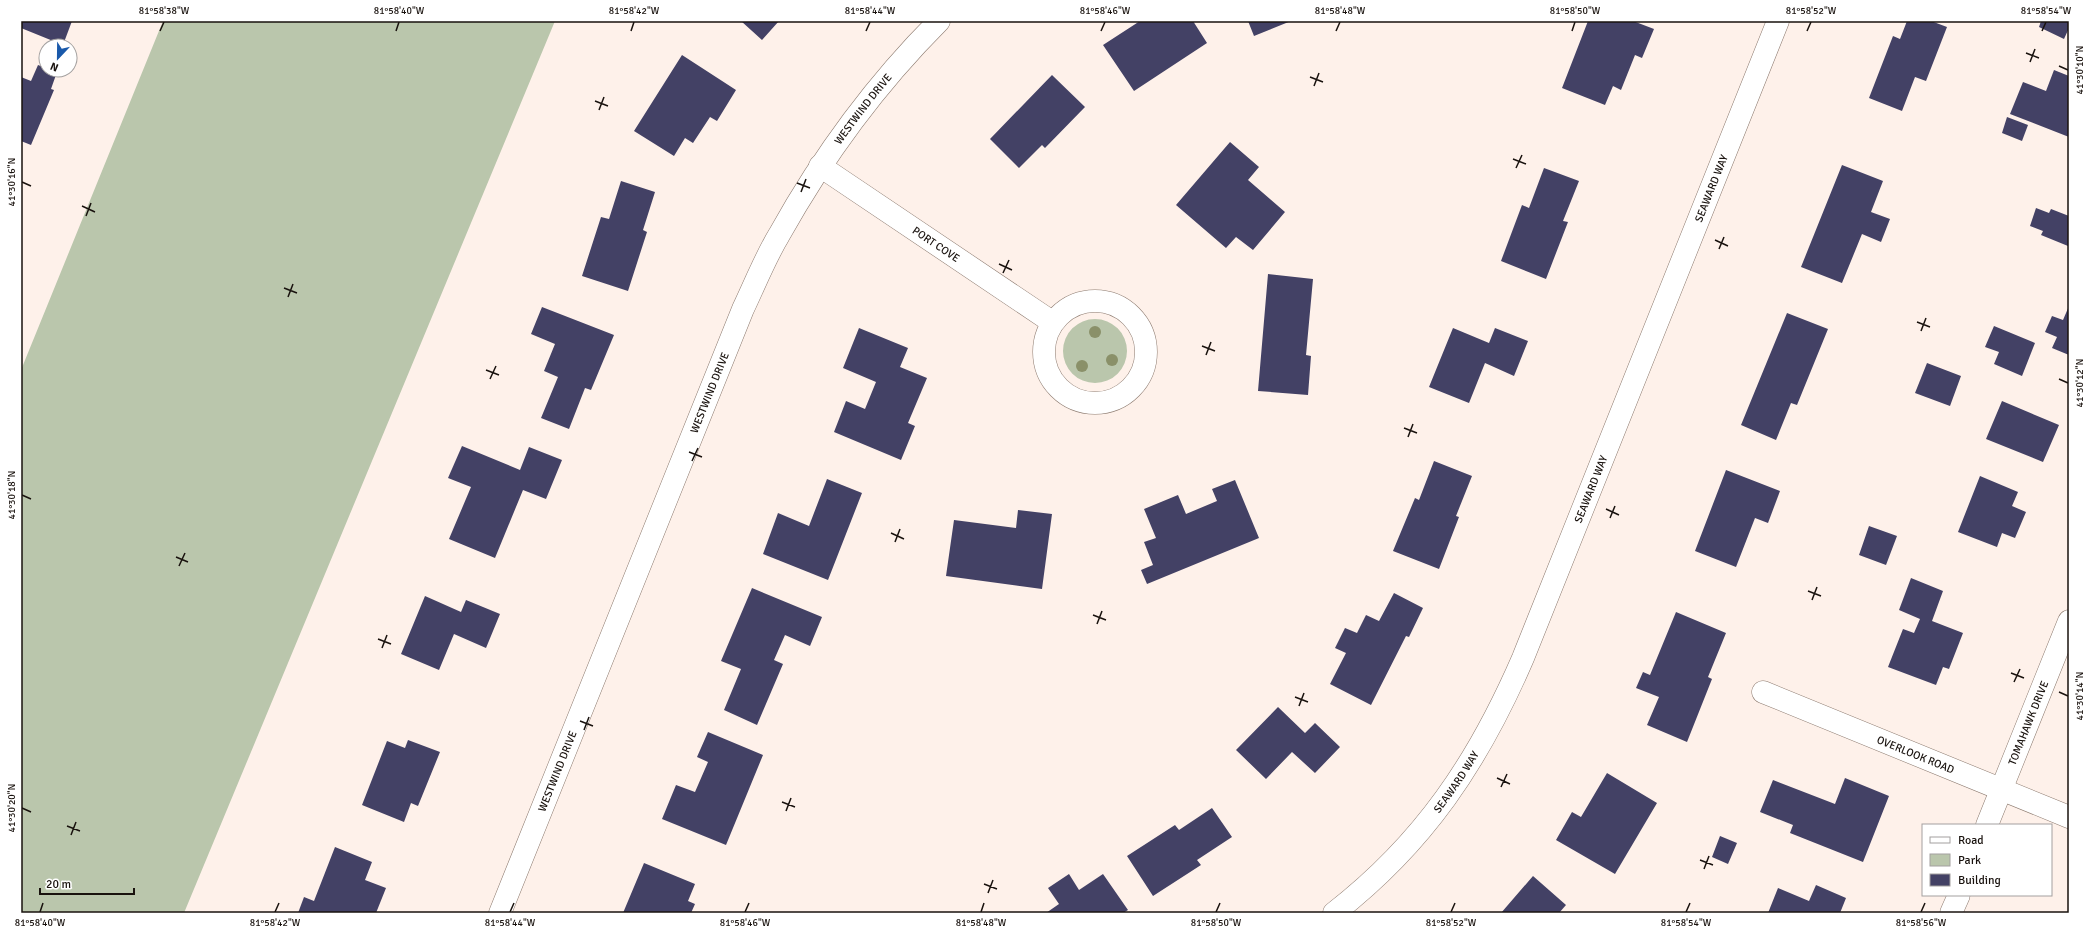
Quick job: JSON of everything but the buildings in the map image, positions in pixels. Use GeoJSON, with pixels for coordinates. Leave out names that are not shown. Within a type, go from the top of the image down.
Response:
{"type":"FeatureCollection","features":[{"type":"Feature","properties":{"kind":"street","name":"WESTWIND DRIVE"},"geometry":{"type":"LineString","coordinates":[[500,913],[742,309],[778,236],[820,166],[860,110],[912,49],[940,21]]}},
{"type":"Feature","properties":{"kind":"street","name":"SEAWARD WAY"},"geometry":{"type":"LineString","coordinates":[[1334,913],[1360,893],[1422,830],[1439,809],[1468,767],[1498,715],[1523,658],[1778,21]]}},
{"type":"Feature","properties":{"kind":"street","name":"PORT COVE"},"geometry":{"type":"LineString","coordinates":[[820,166],[1052,322]]}},
{"type":"Feature","properties":{"kind":"street"},"geometry":{"type":"LineString","coordinates":[[1094,300],[1107,302],[1119,307],[1134,320],[1144,337],[1145,363],[1135,383],[1127,392],[1118,398],[1096,403],[1085,402],[1065,393],[1050,377],[1045,364],[1043,350],[1046,335],[1052,322],[1065,309],[1081,302],[1094,300]]}},
{"type":"Feature","properties":{"kind":"street","name":"TOMAHAWK DRIVE"},"geometry":{"type":"LineString","coordinates":[[1987,824],[2069,621]]}},
{"type":"Feature","properties":{"kind":"street","name":"OVERLOOK ROAD"},"geometry":{"type":"LineString","coordinates":[[1763,692],[2069,817]]}},
{"type":"Feature","properties":{"kind":"street"},"geometry":{"type":"LineString","coordinates":[[1951,913],[1959,896]]}},
{"type":"Feature","properties":{"kind":"green space"},"geometry":{"type":"Polygon","coordinates":[[[163,21],[555,21],[184,913],[21,913],[21,370],[163,21]]]}},
{"type":"Feature","properties":{"kind":"green space"},"geometry":{"type":"Polygon","coordinates":[[[1089,319],[1101,319],[1118,328],[1125,339],[1127,351],[1125,363],[1118,374],[1101,383],[1089,383],[1077,378],[1068,369],[1063,357],[1063,345],[1068,333],[1077,324],[1089,319]]]}}]}
